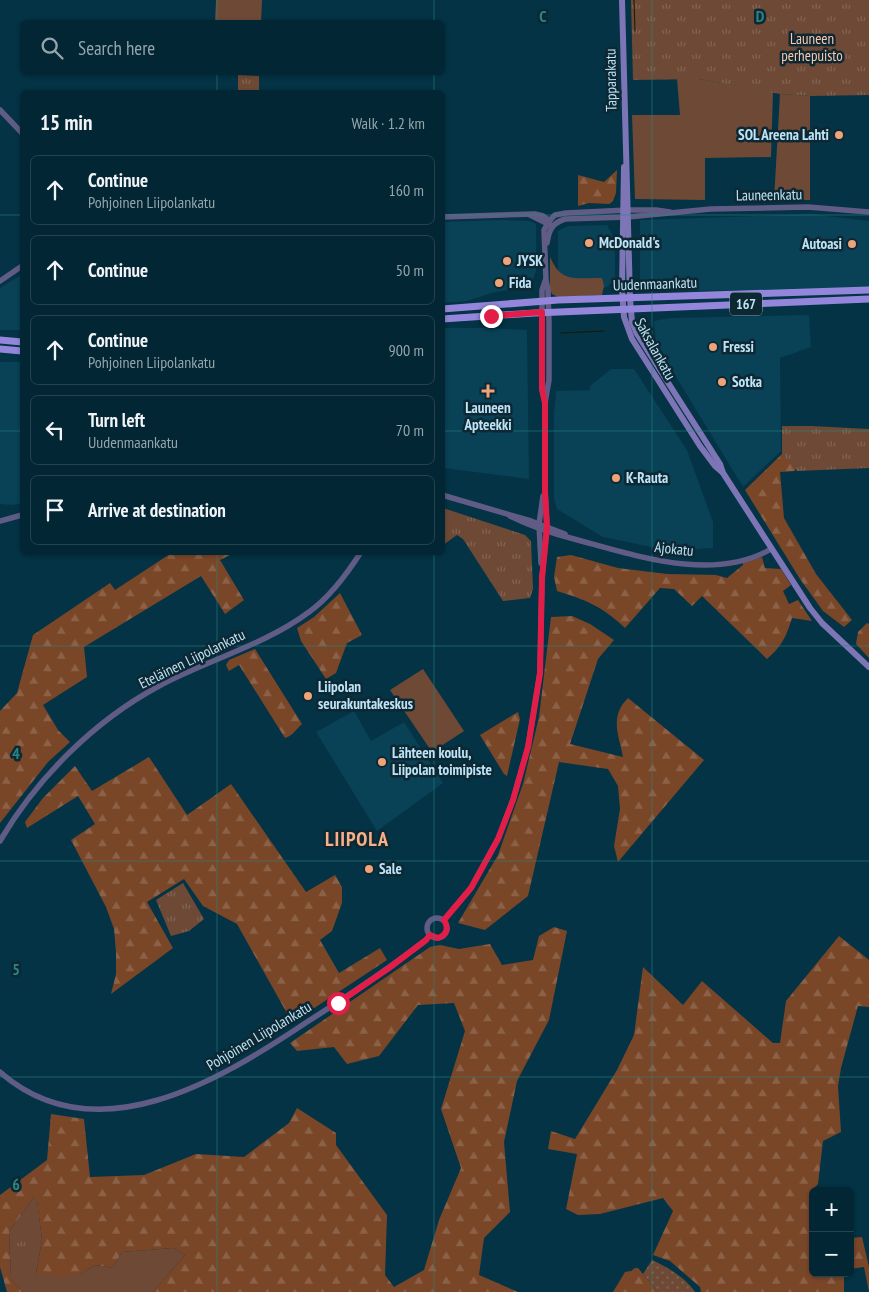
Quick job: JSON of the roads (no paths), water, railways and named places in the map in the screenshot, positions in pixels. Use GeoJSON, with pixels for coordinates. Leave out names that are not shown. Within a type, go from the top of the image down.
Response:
{"type":"FeatureCollection","features":[{"type":"Feature","properties":{"kind":"main road","name":"Tapparakatu"},"geometry":{"type":"LineString","coordinates":[[622,0],[626,158],[623,174],[625,213]]}},
{"type":"Feature","properties":{"kind":"main road","name":"Saksalankatu"},"geometry":{"type":"LineString","coordinates":[[625,213],[628,330],[644,359],[700,446],[715,466],[723,473],[810,608],[822,623],[869,667]]}},
{"type":"Feature","properties":{"kind":"main road","name":"Uudenmaankatu"},"geometry":{"type":"LineString","coordinates":[[445,309],[546,301],[869,290]]}},
{"type":"Feature","properties":{"kind":"main road","name":"Uudenmaankatu"},"geometry":{"type":"LineString","coordinates":[[445,319],[546,312],[869,299]]}},
{"type":"Feature","properties":{"kind":"main road"},"geometry":{"type":"LineString","coordinates":[[0,340],[20,342]]}},
{"type":"Feature","properties":{"kind":"main road"},"geometry":{"type":"LineString","coordinates":[[0,349],[20,351]]}},
{"type":"Feature","properties":{"kind":"street"},"geometry":{"type":"LineString","coordinates":[[0,110],[20,131]]}},
{"type":"Feature","properties":{"kind":"street","name":"Launeenkatu"},"geometry":{"type":"LineString","coordinates":[[550,223],[555,216],[566,213],[670,212],[801,207],[869,212]]}},
{"type":"Feature","properties":{"kind":"street"},"geometry":{"type":"LineString","coordinates":[[445,217],[530,215],[543,216],[550,223],[546,248],[546,312],[542,389],[545,403],[547,530],[542,578]]}},
{"type":"Feature","properties":{"kind":"street"},"geometry":{"type":"LineString","coordinates":[[0,281],[20,267]]}},
{"type":"Feature","properties":{"kind":"street"},"geometry":{"type":"LineString","coordinates":[[444,920],[471,888],[498,839],[513,800],[528,747],[540,673],[542,578],[539,527],[541,502],[545,491]]}},
{"type":"Feature","properties":{"kind":"street","name":"Ajokatu"},"geometry":{"type":"LineString","coordinates":[[445,496],[510,516],[574,539],[640,558],[674,563],[724,564],[751,559],[771,549]]}},
{"type":"Feature","properties":{"kind":"street"},"geometry":{"type":"LineString","coordinates":[[1,520],[20,515]]}},
{"type":"Feature","properties":{"kind":"street","name":"Eteläinen Liipolankatu"},"geometry":{"type":"LineString","coordinates":[[0,841],[30,798],[59,763],[74,748],[115,715],[171,680],[272,634],[300,618],[332,591],[359,555]]}},
{"type":"Feature","properties":{"kind":"street"},"geometry":{"type":"LineString","coordinates":[[437,917],[444,920],[447,924],[445,934],[438,938],[430,935],[427,928],[430,920],[437,917]]}},
{"type":"Feature","properties":{"kind":"street","name":"Pohjoinen Liipolankatu"},"geometry":{"type":"LineString","coordinates":[[0,1072],[15,1085],[37,1097],[57,1105],[83,1110],[120,1108],[182,1092],[215,1078],[262,1052],[389,968],[430,935]]}},
{"type":"Feature","properties":{"kind":"waterway"},"geometry":{"type":"LineString","coordinates":[[634,0],[635,31]]}},
{"type":"Feature","properties":{"kind":"waterway"},"geometry":{"type":"LineString","coordinates":[[561,333],[604,331]]}},
{"type":"Feature","properties":{"kind":"place","name":"SOL Areena Lahti"},"geometry":{"type":"Point","coordinates":[839,135]}},
{"type":"Feature","properties":{"kind":"place","name":"McDonald's"},"geometry":{"type":"Point","coordinates":[589,243]}},
{"type":"Feature","properties":{"kind":"place","name":"Autoasi"},"geometry":{"type":"Point","coordinates":[852,244]}},
{"type":"Feature","properties":{"kind":"place","name":"JYSK"},"geometry":{"type":"Point","coordinates":[507,261]}},
{"type":"Feature","properties":{"kind":"place","name":"Fida"},"geometry":{"type":"Point","coordinates":[499,283]}},
{"type":"Feature","properties":{"kind":"place","name":"Fressi"},"geometry":{"type":"Point","coordinates":[713,347]}},
{"type":"Feature","properties":{"kind":"place","name":"Sotka"},"geometry":{"type":"Point","coordinates":[722,382]}},
{"type":"Feature","properties":{"kind":"place","name":"Launeen Apteekki"},"geometry":{"type":"Point","coordinates":[488,391]}},
{"type":"Feature","properties":{"kind":"place","name":"K-Rauta"},"geometry":{"type":"Point","coordinates":[616,478]}},
{"type":"Feature","properties":{"kind":"place","name":"Liipolan seurakuntakeskus"},"geometry":{"type":"Point","coordinates":[308,696]}},
{"type":"Feature","properties":{"kind":"place","name":"Lähteen koulu, Liipolan toimipiste"},"geometry":{"type":"Point","coordinates":[382,762]}},
{"type":"Feature","properties":{"kind":"place","name":"Sale"},"geometry":{"type":"Point","coordinates":[369,869]}},
{"type":"Feature","properties":{"kind":"district","name":"LIIPOLA"},"geometry":{"type":"Point","coordinates":[357,839]}},
{"type":"Feature","properties":{"kind":"park label","name":"Launeen perhepuisto"},"geometry":{"type":"Point","coordinates":[812,48]}}]}
